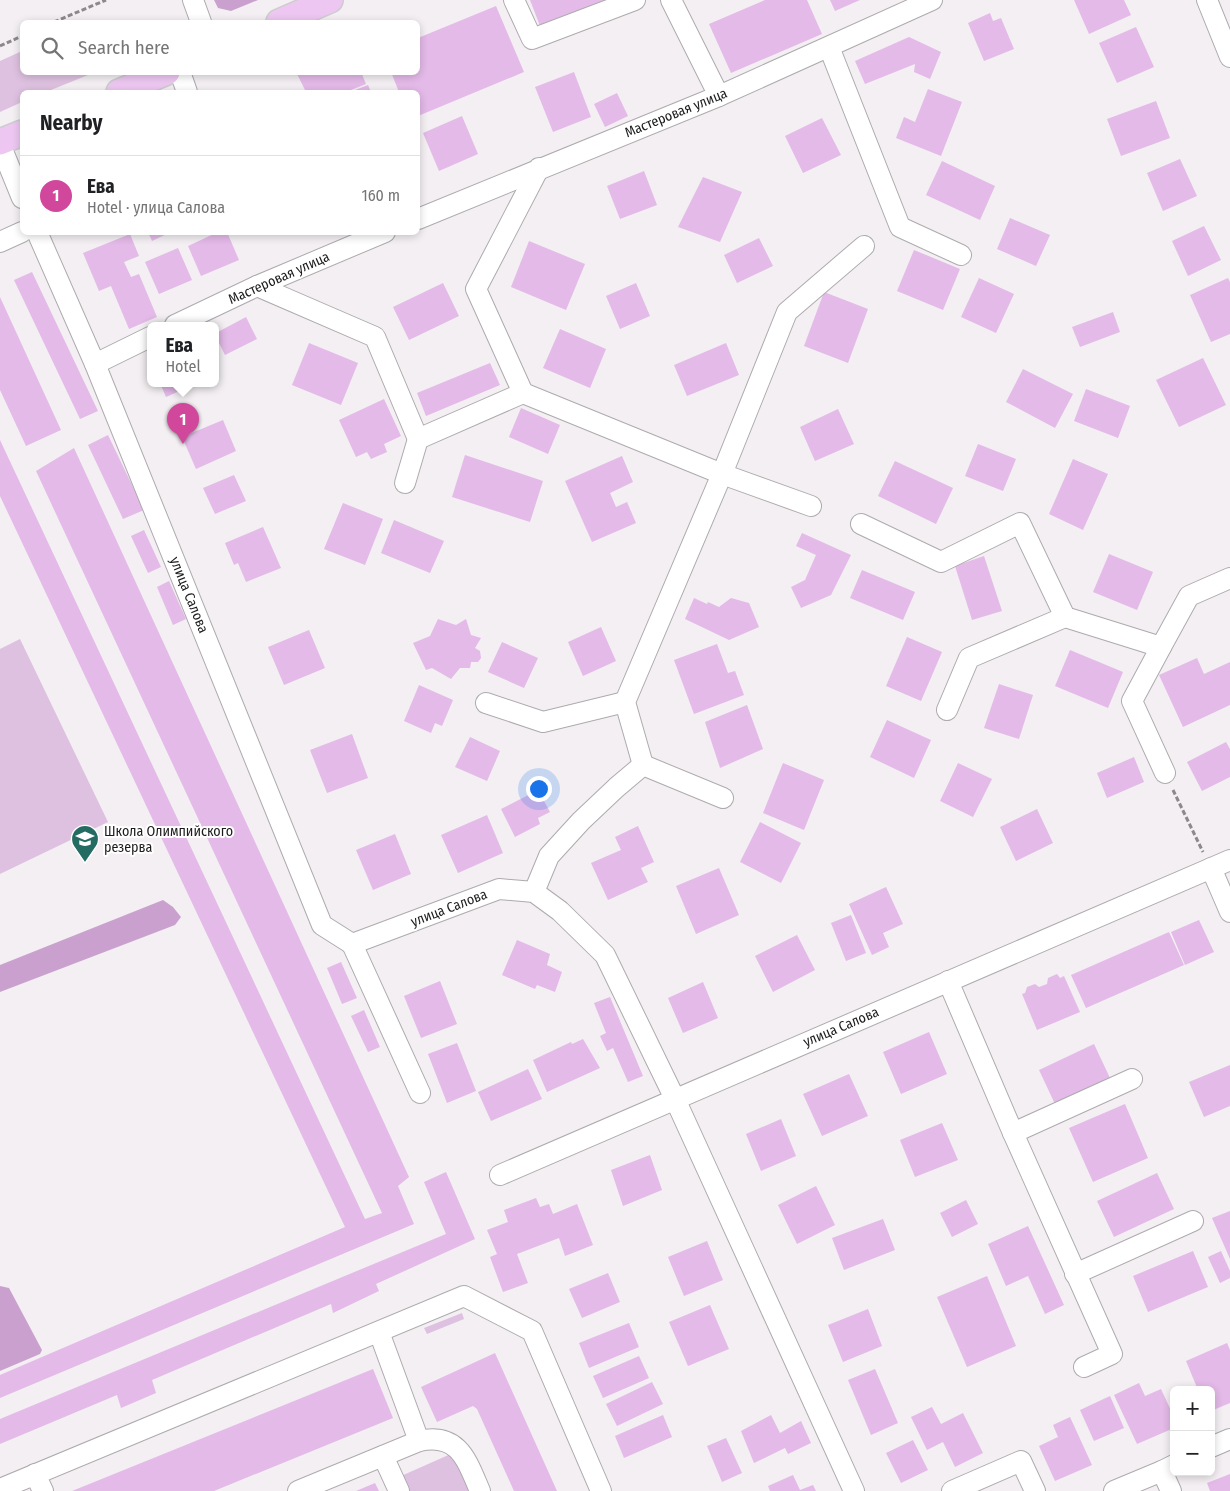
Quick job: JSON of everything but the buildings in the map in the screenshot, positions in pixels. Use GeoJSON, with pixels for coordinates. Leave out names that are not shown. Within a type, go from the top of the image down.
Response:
{"type":"FeatureCollection","features":[{"type":"Feature","properties":{"kind":"main road"},"geometry":{"type":"LineString","coordinates":[[284,20],[330,0]]}},
{"type":"Feature","properties":{"kind":"main road"},"geometry":{"type":"LineString","coordinates":[[124,90],[160,75]]}},
{"type":"Feature","properties":{"kind":"main road"},"geometry":{"type":"LineString","coordinates":[[0,143],[20,134]]}},
{"type":"Feature","properties":{"kind":"street"},"geometry":{"type":"LineString","coordinates":[[193,0],[200,20]]}},
{"type":"Feature","properties":{"kind":"street"},"geometry":{"type":"LineString","coordinates":[[514,0],[532,39],[635,0]]}},
{"type":"Feature","properties":{"kind":"street"},"geometry":{"type":"LineString","coordinates":[[671,0],[719,96]]}},
{"type":"Feature","properties":{"kind":"street","name":"Мастеровая улица"},"geometry":{"type":"LineString","coordinates":[[420,218],[719,96],[932,0]]}},
{"type":"Feature","properties":{"kind":"street"},"geometry":{"type":"LineString","coordinates":[[1207,0],[1230,57]]}},
{"type":"Feature","properties":{"kind":"street"},"geometry":{"type":"LineString","coordinates":[[829,47],[900,227],[961,255]]}},
{"type":"Feature","properties":{"kind":"street"},"geometry":{"type":"LineString","coordinates":[[181,75],[186,90]]}},
{"type":"Feature","properties":{"kind":"street"},"geometry":{"type":"LineString","coordinates":[[0,143],[20,193]]}},
{"type":"Feature","properties":{"kind":"street"},"geometry":{"type":"LineString","coordinates":[[539,168],[476,289],[523,394],[722,474],[811,506]]}},
{"type":"Feature","properties":{"kind":"street"},"geometry":{"type":"LineString","coordinates":[[0,242],[20,233]]}},
{"type":"Feature","properties":{"kind":"street","name":"улица Салова"},"geometry":{"type":"LineString","coordinates":[[38,235],[95,364],[322,925],[352,944],[499,889],[534,892]]}},
{"type":"Feature","properties":{"kind":"street","name":"Мастеровая улица"},"geometry":{"type":"LineString","coordinates":[[181,322],[258,286],[378,235]]}},
{"type":"Feature","properties":{"kind":"street"},"geometry":{"type":"LineString","coordinates":[[643,765],[625,702],[722,474],[788,312],[864,246]]}},
{"type":"Feature","properties":{"kind":"street"},"geometry":{"type":"LineString","coordinates":[[258,286],[375,337],[418,439],[404,483]]}},
{"type":"Feature","properties":{"kind":"street"},"geometry":{"type":"LineString","coordinates":[[95,364],[147,338]]}},
{"type":"Feature","properties":{"kind":"street"},"geometry":{"type":"LineString","coordinates":[[418,439],[523,394]]}},
{"type":"Feature","properties":{"kind":"street"},"geometry":{"type":"LineString","coordinates":[[861,524],[941,562],[1020,523],[1065,617]]}},
{"type":"Feature","properties":{"kind":"street"},"geometry":{"type":"LineString","coordinates":[[1165,773],[1132,701],[1189,596],[1230,578]]}},
{"type":"Feature","properties":{"kind":"street"},"geometry":{"type":"LineString","coordinates":[[947,710],[969,658],[1065,617],[1161,647]]}},
{"type":"Feature","properties":{"kind":"street"},"geometry":{"type":"LineString","coordinates":[[486,702],[543,722],[625,702]]}},
{"type":"Feature","properties":{"kind":"street"},"geometry":{"type":"LineString","coordinates":[[643,765],[723,798]]}},
{"type":"Feature","properties":{"kind":"street"},"geometry":{"type":"LineString","coordinates":[[643,765],[581,821],[549,856],[534,892],[560,912],[605,955],[675,1099],[854,1491]]}},
{"type":"Feature","properties":{"kind":"street","name":"улица Салова"},"geometry":{"type":"LineString","coordinates":[[500,1175],[1230,860]]}},
{"type":"Feature","properties":{"kind":"street"},"geometry":{"type":"LineString","coordinates":[[1211,868],[1230,912]]}},
{"type":"Feature","properties":{"kind":"street"},"geometry":{"type":"LineString","coordinates":[[352,944],[420,1093]]}},
{"type":"Feature","properties":{"kind":"street"},"geometry":{"type":"LineString","coordinates":[[948,981],[1013,1133],[1112,1354],[1084,1367]]}},
{"type":"Feature","properties":{"kind":"street"},"geometry":{"type":"LineString","coordinates":[[1013,1133],[1132,1079]]}},
{"type":"Feature","properties":{"kind":"street"},"geometry":{"type":"LineString","coordinates":[[1075,1274],[1193,1221]]}},
{"type":"Feature","properties":{"kind":"street"},"geometry":{"type":"LineString","coordinates":[[0,1489],[39,1482],[464,1296],[532,1331],[601,1491]]}},
{"type":"Feature","properties":{"kind":"street"},"geometry":{"type":"LineString","coordinates":[[379,1332],[419,1441]]}},
{"type":"Feature","properties":{"kind":"street"},"geometry":{"type":"LineString","coordinates":[[298,1491],[419,1441],[437,1439],[449,1442],[459,1449],[467,1459],[480,1491]]}},
{"type":"Feature","properties":{"kind":"street"},"geometry":{"type":"LineString","coordinates":[[1215,1446],[1230,1439]]}},
{"type":"Feature","properties":{"kind":"street"},"geometry":{"type":"LineString","coordinates":[[383,1456],[399,1491]]}},
{"type":"Feature","properties":{"kind":"street"},"geometry":{"type":"LineString","coordinates":[[952,1491],[1021,1460],[1034,1491]]}},
{"type":"Feature","properties":{"kind":"street"},"geometry":{"type":"LineString","coordinates":[[1114,1491],[1168,1468],[1171,1491]]}},
{"type":"Feature","properties":{"kind":"path"},"geometry":{"type":"LineString","coordinates":[[59,20],[106,0]]}},
{"type":"Feature","properties":{"kind":"path"},"geometry":{"type":"LineString","coordinates":[[0,46],[20,37]]}},
{"type":"Feature","properties":{"kind":"path"},"geometry":{"type":"LineString","coordinates":[[1165,773],[1211,868]]}},
{"type":"Feature","properties":{"kind":"shaded area"},"geometry":{"type":"Polygon","coordinates":[[[214,0],[258,0],[231,11],[218,8],[214,0]]]}},
{"type":"Feature","properties":{"kind":"shaded area"},"geometry":{"type":"Polygon","coordinates":[[[20,52],[20,75],[88,75],[51,90],[20,90],[20,103],[0,112],[0,61],[20,52]]]}},
{"type":"Feature","properties":{"kind":"shaded area"},"geometry":{"type":"Polygon","coordinates":[[[20,639],[108,822],[0,874],[0,649],[20,639]]]}},
{"type":"Feature","properties":{"kind":"shaded area"},"geometry":{"type":"Polygon","coordinates":[[[163,900],[173,907],[181,917],[175,925],[0,992],[0,965],[163,900]]]}},
{"type":"Feature","properties":{"kind":"shaded area"},"geometry":{"type":"Polygon","coordinates":[[[0,1286],[9,1288],[42,1350],[40,1354],[0,1371],[0,1286]]]}},
{"type":"Feature","properties":{"kind":"shaded area"},"geometry":{"type":"Polygon","coordinates":[[[462,1313],[464,1319],[427,1334],[424,1328],[462,1313]]]}},
{"type":"Feature","properties":{"kind":"shaded area"},"geometry":{"type":"Polygon","coordinates":[[[453,1453],[469,1491],[407,1491],[401,1476],[453,1453]]]}},
{"type":"Feature","properties":{"kind":"place","name":"Ева"},"geometry":{"type":"Point","coordinates":[183,444]}},
{"type":"Feature","properties":{"kind":"place","name":"Школа Олимпийского резерва"},"geometry":{"type":"Point","coordinates":[85,863]}}]}
